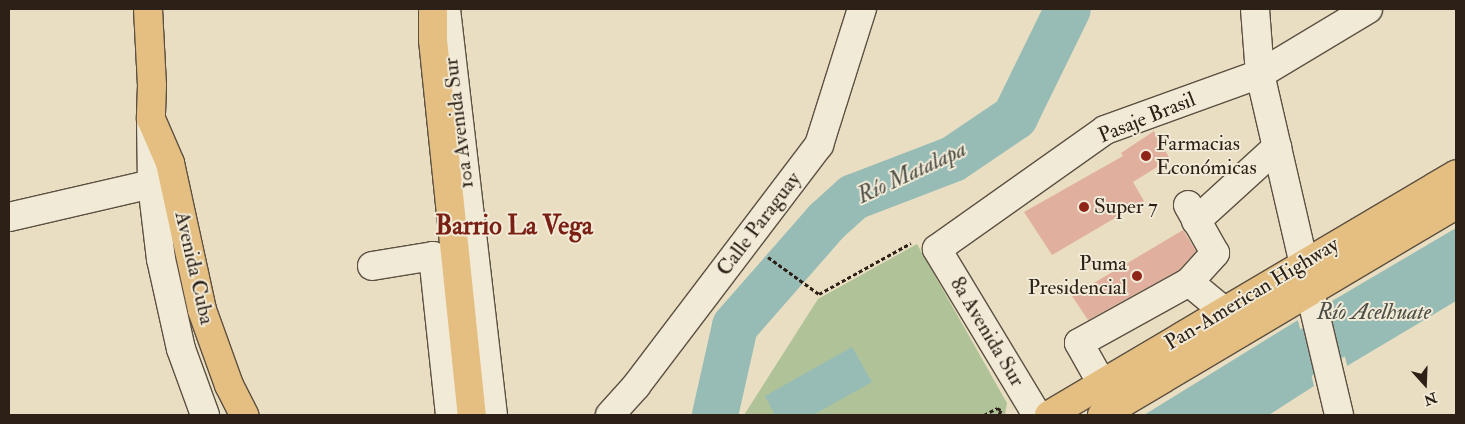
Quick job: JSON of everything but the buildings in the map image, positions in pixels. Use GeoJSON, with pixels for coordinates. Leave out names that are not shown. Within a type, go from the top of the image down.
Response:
{"type":"FeatureCollection","features":[{"type":"Feature","properties":{"kind":"main road","name":"Avenida Cuba"},"geometry":{"type":"LineString","coordinates":[[148,9],[152,85],[151,119],[170,163],[202,310],[229,385],[244,415]]}},
{"type":"Feature","properties":{"kind":"main road","name":"10a Avenida Sur"},"geometry":{"type":"LineString","coordinates":[[433,9],[432,40],[472,415]]}},
{"type":"Feature","properties":{"kind":"main road","name":"Pan-American Highway"},"geometry":{"type":"LineString","coordinates":[[1049,415],[1456,174]]}},
{"type":"Feature","properties":{"kind":"main road","name":"Pan-American Highway"},"geometry":{"type":"LineString","coordinates":[[1102,415],[1312,301],[1456,205]]}},
{"type":"Feature","properties":{"kind":"street","name":"10a Avenida Sur"},"geometry":{"type":"LineString","coordinates":[[446,9],[494,415]]}},
{"type":"Feature","properties":{"kind":"street","name":"Calle Paraguay"},"geometry":{"type":"LineString","coordinates":[[610,415],[636,386],[819,146],[862,9]]}},
{"type":"Feature","properties":{"kind":"street"},"geometry":{"type":"LineString","coordinates":[[1255,9],[1260,74],[1304,264]]}},
{"type":"Feature","properties":{"kind":"street","name":"Pasaje Brasil"},"geometry":{"type":"LineString","coordinates":[[928,244],[1105,130],[1260,74],[1368,9]]}},
{"type":"Feature","properties":{"kind":"street","name":"Avenida Cuba"},"geometry":{"type":"LineString","coordinates":[[151,119],[152,184],[161,259],[180,349],[205,415]]}},
{"type":"Feature","properties":{"kind":"street"},"geometry":{"type":"LineString","coordinates":[[1102,384],[1079,343],[1189,282],[1215,253],[1192,213],[1277,147]]}},
{"type":"Feature","properties":{"kind":"street"},"geometry":{"type":"LineString","coordinates":[[11,212],[152,184]]}},
{"type":"Feature","properties":{"kind":"street","name":"8a Avenida Sur"},"geometry":{"type":"LineString","coordinates":[[928,244],[1037,415]]}},
{"type":"Feature","properties":{"kind":"street"},"geometry":{"type":"LineString","coordinates":[[372,266],[433,256],[450,415]]}},
{"type":"Feature","properties":{"kind":"street"},"geometry":{"type":"LineString","coordinates":[[1189,282],[1224,311]]}},
{"type":"Feature","properties":{"kind":"street"},"geometry":{"type":"LineString","coordinates":[[1312,301],[1338,415]]}},
{"type":"Feature","properties":{"kind":"path"},"geometry":{"type":"LineString","coordinates":[[766,256],[819,294],[928,244]]}},
{"type":"Feature","properties":{"kind":"path"},"geometry":{"type":"LineString","coordinates":[[984,415],[997,408],[1001,410],[999,415]]}},
{"type":"Feature","properties":{"kind":"green space"},"geometry":{"type":"Polygon","coordinates":[[[917,244],[1007,403],[1005,415],[744,415],[818,299],[917,244]]]}},
{"type":"Feature","properties":{"kind":"water","name":"Río Acelhuate"},"geometry":{"type":"Polygon","coordinates":[[[1456,228],[1456,301],[1347,366],[1332,301],[1456,228]]]}},
{"type":"Feature","properties":{"kind":"water","name":"Río Acelhuate"},"geometry":{"type":"Polygon","coordinates":[[[1298,320],[1314,386],[1269,415],[1144,415],[1298,320]]]}},
{"type":"Feature","properties":{"kind":"water"},"geometry":{"type":"Polygon","coordinates":[[[852,347],[872,382],[813,415],[775,415],[765,396],[852,347]]]}},
{"type":"Feature","properties":{"kind":"pier"},"geometry":{"type":"Polygon","coordinates":[[[1330,301],[1332,301],[1347,366],[1345,367],[1330,301]]]}},
{"type":"Feature","properties":{"kind":"pier"},"geometry":{"type":"Polygon","coordinates":[[[1301,319],[1317,384],[1314,385],[1298,320],[1301,319]]]}},
{"type":"Feature","properties":{"kind":"waterway","name":"Río Matalapa"},"geometry":{"type":"LineString","coordinates":[[715,415],[735,326],[827,221],[854,197],[953,159],[1015,117],[1068,9]]}},
{"type":"Feature","properties":{"kind":"waterway","name":"Río Acelhuate"},"geometry":{"type":"LineString","coordinates":[[1209,415],[1280,368],[1456,264]]}},
{"type":"Feature","properties":{"kind":"place","name":"Farmacias Económicas"},"geometry":{"type":"Point","coordinates":[1146,156]}},
{"type":"Feature","properties":{"kind":"place","name":"Super 7"},"geometry":{"type":"Point","coordinates":[1084,207]}},
{"type":"Feature","properties":{"kind":"place","name":"Puma Presidencial"},"geometry":{"type":"Point","coordinates":[1137,276]}},
{"type":"Feature","properties":{"kind":"district","name":"Barrio La Vega"},"geometry":{"type":"Point","coordinates":[514,227]}}]}
